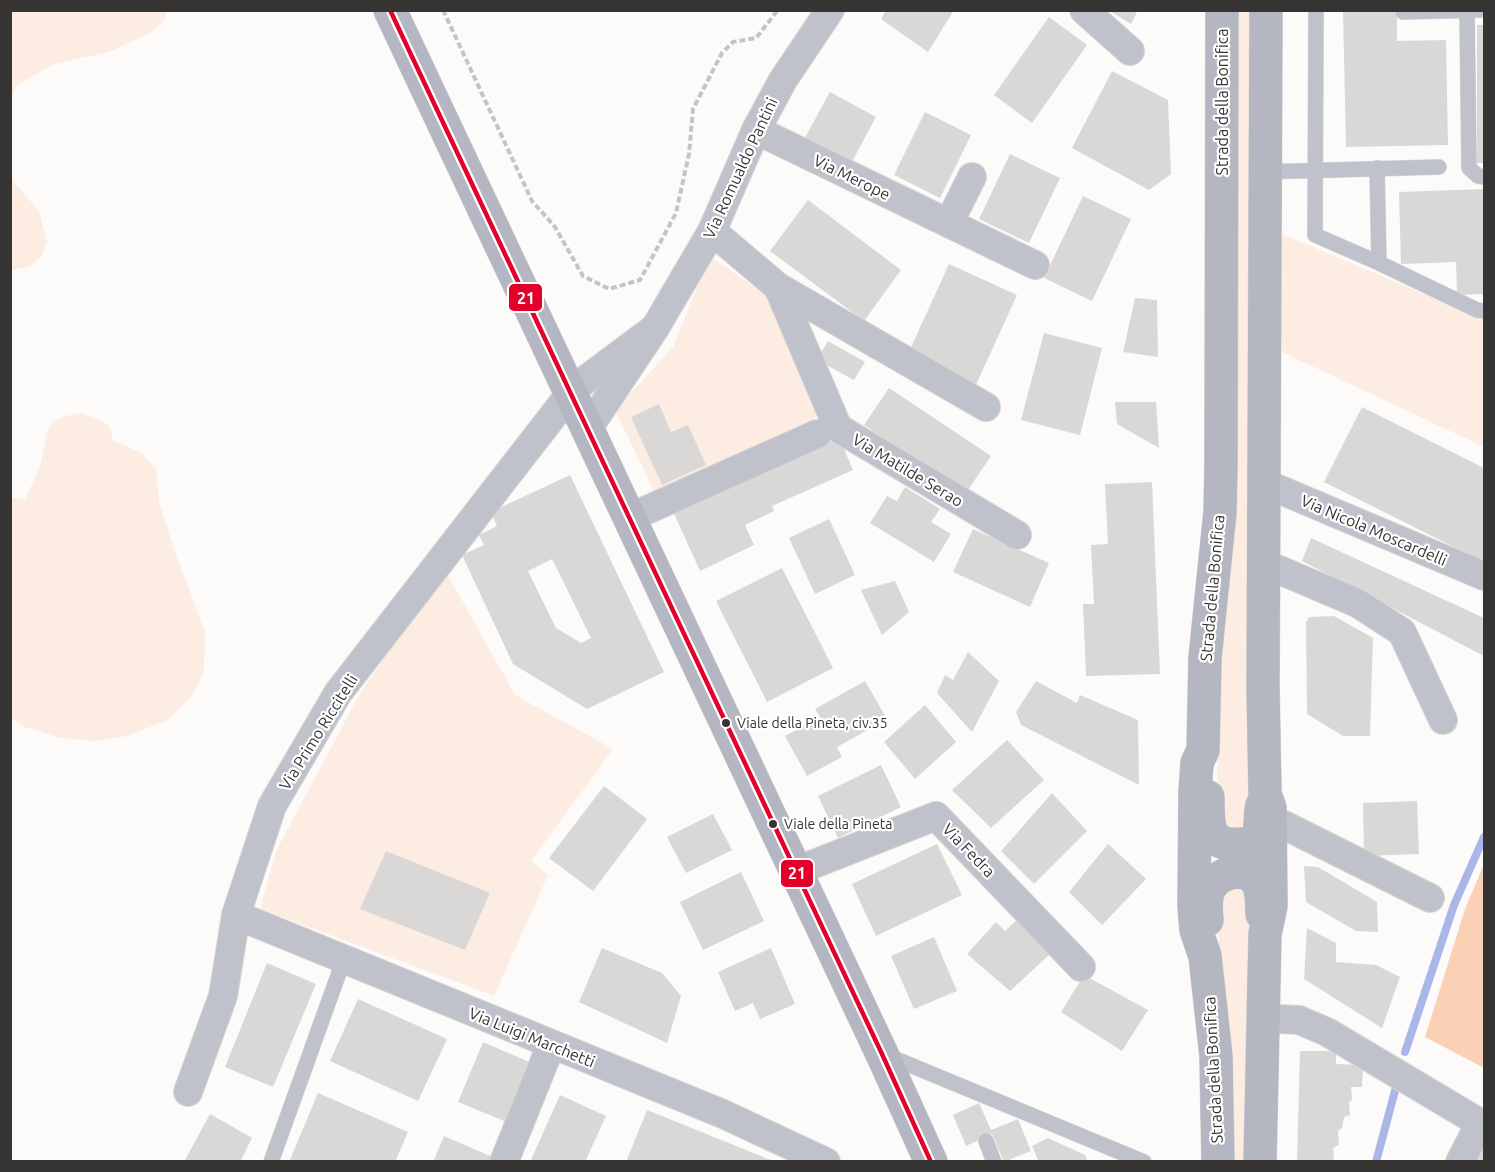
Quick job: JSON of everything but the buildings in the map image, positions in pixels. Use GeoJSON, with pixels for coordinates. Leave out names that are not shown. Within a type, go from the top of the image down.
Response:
{"type":"FeatureCollection","features":[{"type":"Feature","properties":{"kind":"main road"},"geometry":{"type":"LineString","coordinates":[[390,10],[882,1054],[930,1161]]}},
{"type":"Feature","properties":{"kind":"main road","name":"Strada della Bonifica"},"geometry":{"type":"LineString","coordinates":[[1218,1161],[1216,1056],[1204,956],[1196,930],[1194,895],[1197,763],[1203,750],[1205,658],[1220,512],[1222,10]]}},
{"type":"Feature","properties":{"kind":"main road"},"geometry":{"type":"LineString","coordinates":[[1264,934],[1272,906],[1263,563],[1266,10]]}},
{"type":"Feature","properties":{"kind":"main road"},"geometry":{"type":"LineString","coordinates":[[1203,750],[1208,762],[1209,826],[1214,837],[1223,844],[1237,845],[1256,839],[1261,810],[1268,809]]}},
{"type":"Feature","properties":{"kind":"main road"},"geometry":{"type":"LineString","coordinates":[[1204,956],[1208,890],[1221,876],[1235,872],[1249,874],[1258,884],[1261,895],[1264,934],[1260,1161]]}},
{"type":"Feature","properties":{"kind":"street","name":"Via Romualdo Pantini"},"geometry":{"type":"LineString","coordinates":[[587,430],[655,328],[712,231],[756,130],[783,80],[830,10]]}},
{"type":"Feature","properties":{"kind":"street"},"geometry":{"type":"LineString","coordinates":[[1084,10],[1130,51]]}},
{"type":"Feature","properties":{"kind":"street","name":"Via Merope"},"geometry":{"type":"LineString","coordinates":[[756,130],[1035,265]]}},
{"type":"Feature","properties":{"kind":"street"},"geometry":{"type":"LineString","coordinates":[[949,223],[972,177]]}},
{"type":"Feature","properties":{"kind":"street","name":"Via Matilde Serao"},"geometry":{"type":"LineString","coordinates":[[712,231],[778,288],[986,407]]}},
{"type":"Feature","properties":{"kind":"street","name":"Via Matilde Serao"},"geometry":{"type":"LineString","coordinates":[[778,288],[838,428],[1017,534]]}},
{"type":"Feature","properties":{"kind":"street","name":"Via Romualdo Pantini"},"geometry":{"type":"LineString","coordinates":[[570,394],[655,328]]}},
{"type":"Feature","properties":{"kind":"street","name":"Via Primo Riccitelli"},"geometry":{"type":"LineString","coordinates":[[188,1092],[223,996],[236,915],[272,806],[338,693],[570,394]]}},
{"type":"Feature","properties":{"kind":"street"},"geometry":{"type":"LineString","coordinates":[[629,518],[817,434]]}},
{"type":"Feature","properties":{"kind":"street","name":"Via Nicola Moscardelli"},"geometry":{"type":"LineString","coordinates":[[1264,483],[1485,576]]}},
{"type":"Feature","properties":{"kind":"street"},"geometry":{"type":"LineString","coordinates":[[1263,563],[1357,603],[1402,632],[1443,720]]}},
{"type":"Feature","properties":{"kind":"street"},"geometry":{"type":"LineString","coordinates":[[1268,809],[1284,825],[1430,898]]}},
{"type":"Feature","properties":{"kind":"street","name":"Via Fedra"},"geometry":{"type":"LineString","coordinates":[[796,871],[936,816],[1081,967]]}},
{"type":"Feature","properties":{"kind":"street","name":"Via Luigi Marchetti"},"geometry":{"type":"LineString","coordinates":[[236,915],[723,1114],[826,1161]]}},
{"type":"Feature","properties":{"kind":"street"},"geometry":{"type":"LineString","coordinates":[[1262,1018],[1299,1020],[1327,1032],[1482,1123],[1460,1161]]}},
{"type":"Feature","properties":{"kind":"street"},"geometry":{"type":"LineString","coordinates":[[504,1161],[551,1045]]}},
{"type":"Feature","properties":{"kind":"lane"},"geometry":{"type":"LineString","coordinates":[[1316,10],[1315,235],[1477,310],[1485,311]]}},
{"type":"Feature","properties":{"kind":"lane"},"geometry":{"type":"LineString","coordinates":[[1403,12],[1480,10]]}},
{"type":"Feature","properties":{"kind":"lane"},"geometry":{"type":"LineString","coordinates":[[1467,11],[1469,168],[1478,176],[1485,177]]}},
{"type":"Feature","properties":{"kind":"lane"},"geometry":{"type":"LineString","coordinates":[[1264,172],[1439,167]]}},
{"type":"Feature","properties":{"kind":"lane"},"geometry":{"type":"LineString","coordinates":[[1377,168],[1379,263]]}},
{"type":"Feature","properties":{"kind":"lane"},"geometry":{"type":"LineString","coordinates":[[271,1161],[344,959]]}},
{"type":"Feature","properties":{"kind":"lane"},"geometry":{"type":"LineString","coordinates":[[882,1054],[1144,1161]]}},
{"type":"Feature","properties":{"kind":"lane"},"geometry":{"type":"LineString","coordinates":[[962,1086],[970,1104]]}},
{"type":"Feature","properties":{"kind":"lane"},"geometry":{"type":"LineString","coordinates":[[997,1101],[1004,1118]]}},
{"type":"Feature","properties":{"kind":"lane"},"geometry":{"type":"LineString","coordinates":[[986,1141],[994,1161]]}},
{"type":"Feature","properties":{"kind":"path"},"geometry":{"type":"LineString","coordinates":[[443,10],[532,201],[555,227],[583,276],[609,289],[640,280],[676,213],[688,154],[693,109],[722,53],[733,42],[756,38],[778,10]]}},
{"type":"Feature","properties":{"kind":"shaded area"},"geometry":{"type":"Polygon","coordinates":[[[11,10],[166,11],[165,20],[148,34],[109,52],[54,64],[16,86],[11,99],[11,10]]]}},
{"type":"Feature","properties":{"kind":"shaded area"},"geometry":{"type":"Polygon","coordinates":[[[1249,10],[1255,813],[1245,827],[1237,828],[1225,825],[1219,805],[1217,771],[1219,692],[1232,534],[1232,11],[1249,10]]]}},
{"type":"Feature","properties":{"kind":"shaded area"},"geometry":{"type":"Polygon","coordinates":[[[11,179],[39,211],[47,241],[42,256],[29,267],[11,270],[11,179]]]}},
{"type":"Feature","properties":{"kind":"shaded area"},"geometry":{"type":"Polygon","coordinates":[[[1282,234],[1484,319],[1484,447],[1280,351],[1282,234]]]}},
{"type":"Feature","properties":{"kind":"shaded area"},"geometry":{"type":"Polygon","coordinates":[[[710,256],[766,295],[822,414],[656,495],[615,410],[673,347],[710,256]]]}},
{"type":"Feature","properties":{"kind":"shaded area"},"geometry":{"type":"Polygon","coordinates":[[[81,413],[102,421],[111,428],[112,440],[140,452],[156,468],[159,502],[205,632],[204,673],[192,695],[168,720],[127,736],[95,741],[61,738],[25,727],[10,718],[11,498],[25,499],[39,468],[48,431],[54,421],[81,413]]]}},
{"type":"Feature","properties":{"kind":"shaded area"},"geometry":{"type":"Polygon","coordinates":[[[444,568],[515,695],[613,749],[531,861],[548,875],[494,996],[260,909],[276,851],[358,697],[444,568]]]}},
{"type":"Feature","properties":{"kind":"shaded area"},"geometry":{"type":"Polygon","coordinates":[[[1484,864],[1484,1068],[1425,1037],[1465,909],[1484,864]]]}},
{"type":"Feature","properties":{"kind":"shaded area"},"geometry":{"type":"Polygon","coordinates":[[[1229,883],[1252,894],[1248,959],[1245,1161],[1229,1161],[1227,1041],[1217,918],[1229,883]]]}},
{"type":"Feature","properties":{"kind":"waterway"},"geometry":{"type":"LineString","coordinates":[[1405,1052],[1454,905],[1484,837]]}},
{"type":"Feature","properties":{"kind":"waterway"},"geometry":{"type":"LineString","coordinates":[[1376,1162],[1396,1087]]}},
{"type":"Feature","properties":{"kind":"transit line","name":"21"},"geometry":{"type":"LineString","coordinates":[[390,10],[931,1162]]}},
{"type":"Feature","properties":{"kind":"place","name":"Viale della Pineta, civ.35"},"geometry":{"type":"Point","coordinates":[726,723]}},
{"type":"Feature","properties":{"kind":"place","name":"Viale della Pineta"},"geometry":{"type":"Point","coordinates":[773,824]}}]}
